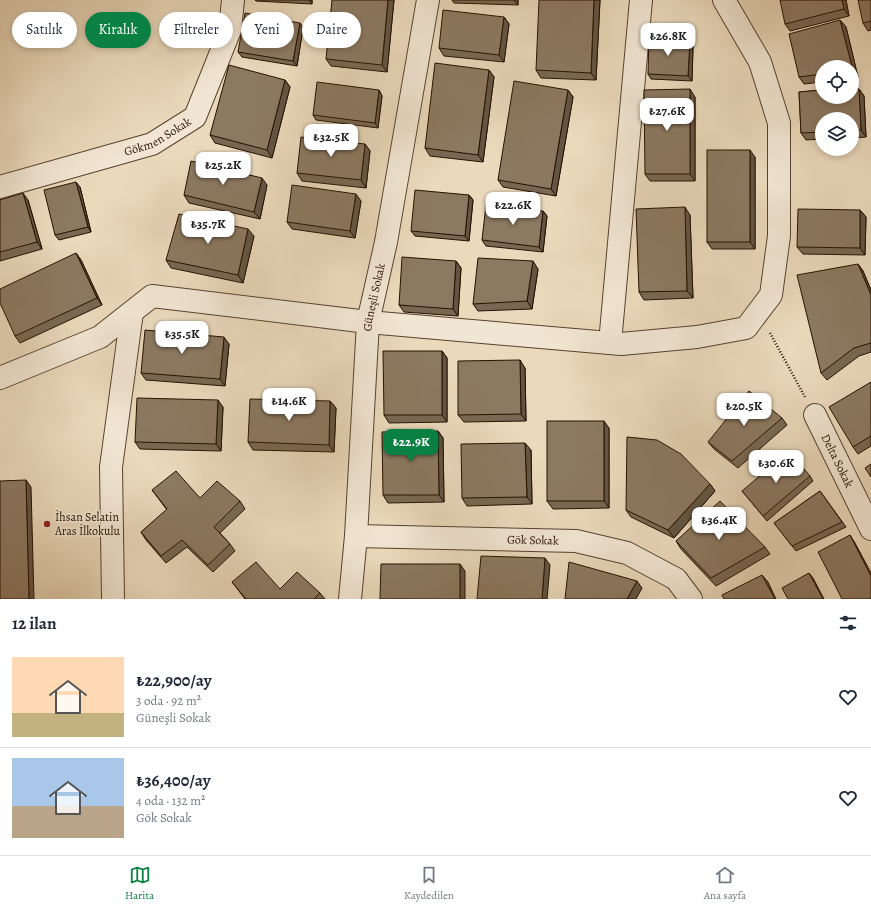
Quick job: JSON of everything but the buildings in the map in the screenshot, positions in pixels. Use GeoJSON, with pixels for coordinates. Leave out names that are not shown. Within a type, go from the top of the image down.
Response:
{"type":"FeatureCollection","features":[{"type":"Feature","properties":{"kind":"street","name":"Gökmen Sokak"},"geometry":{"type":"LineString","coordinates":[[0,187],[152,144],[195,117],[230,30],[233,0]]}},
{"type":"Feature","properties":{"kind":"street","name":"Güneşli Sokak"},"geometry":{"type":"LineString","coordinates":[[350,599],[356,536],[368,322],[386,242],[428,0]]}},
{"type":"Feature","properties":{"kind":"street"},"geometry":{"type":"LineString","coordinates":[[610,343],[641,0]]}},
{"type":"Feature","properties":{"kind":"street"},"geometry":{"type":"LineString","coordinates":[[0,378],[100,337],[152,296],[368,322],[621,344],[697,336],[746,328],[771,294],[779,236],[779,123],[760,62],[724,0]]}},
{"type":"Feature","properties":{"kind":"street"},"geometry":{"type":"LineString","coordinates":[[113,599],[112,467],[132,312]]}},
{"type":"Feature","properties":{"kind":"street","name":"Delta Sokak"},"geometry":{"type":"LineString","coordinates":[[814,415],[871,529]]}},
{"type":"Feature","properties":{"kind":"street","name":"Gök Sokak"},"geometry":{"type":"LineString","coordinates":[[356,536],[576,541],[627,553],[676,579],[691,599]]}},
{"type":"Feature","properties":{"kind":"path"},"geometry":{"type":"LineString","coordinates":[[758,312],[814,415]]}},
{"type":"Feature","properties":{"kind":"place","name":"İhsan Selatin Aras İlkokulu"},"geometry":{"type":"Point","coordinates":[47,524]}}]}
